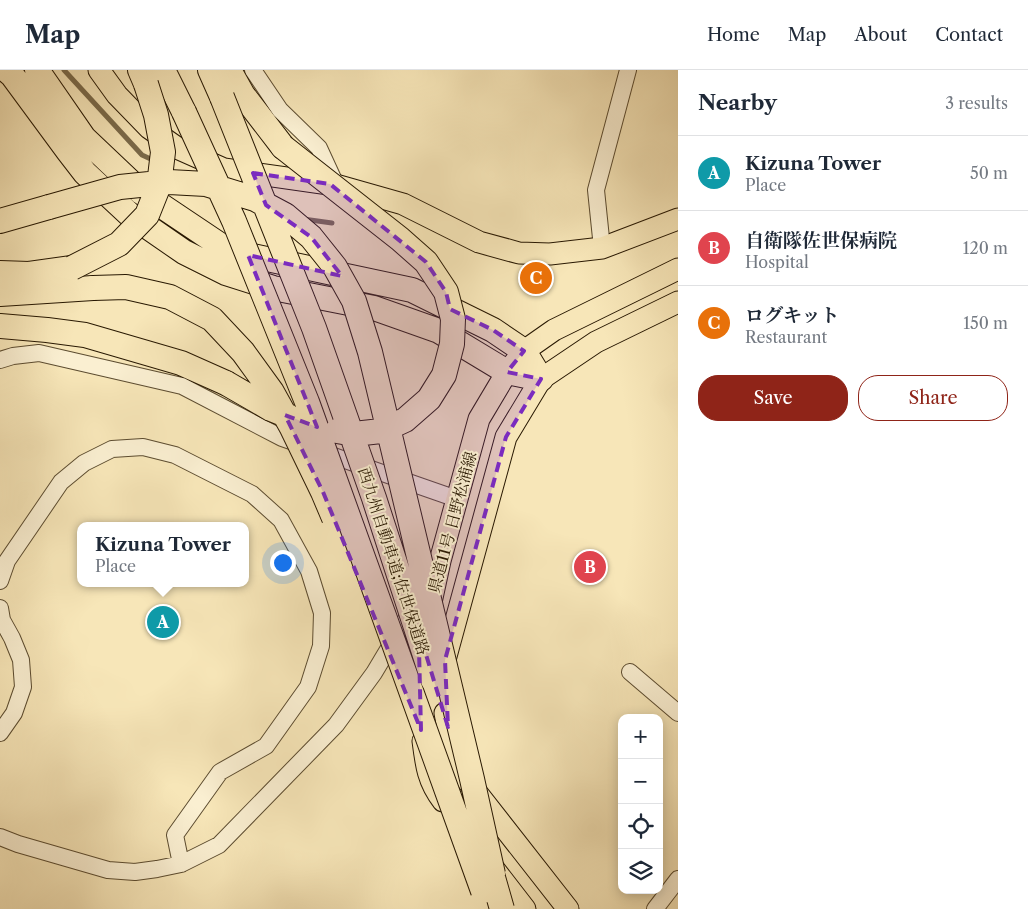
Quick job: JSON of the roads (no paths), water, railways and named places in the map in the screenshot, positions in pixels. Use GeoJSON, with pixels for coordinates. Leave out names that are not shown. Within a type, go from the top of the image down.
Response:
{"type":"FeatureCollection","features":[{"type":"Feature","properties":{"kind":"highway"},"geometry":{"type":"LineString","coordinates":[[6,70],[12,75],[85,173],[129,214],[184,252],[226,274],[273,288],[374,308],[439,331],[507,372],[541,379]]}},
{"type":"Feature","properties":{"kind":"highway"},"geometry":{"type":"LineString","coordinates":[[37,70],[84,138],[141,192],[229,252],[412,290],[493,330],[524,351],[541,379]]}},
{"type":"Feature","properties":{"kind":"highway","name":"西九州自動車道;佐世保道路"},"geometry":{"type":"LineString","coordinates":[[210,70],[314,328],[374,498],[434,681],[502,909]]}},
{"type":"Feature","properties":{"kind":"highway"},"geometry":{"type":"LineString","coordinates":[[0,326],[86,335],[181,362],[226,383],[271,409],[320,429],[354,434],[381,431],[404,420],[429,399],[444,375],[452,344],[453,319],[446,292],[426,262],[283,146],[243,95],[229,70]]}},
{"type":"Feature","properties":{"kind":"highway"},"geometry":{"type":"LineString","coordinates":[[0,274],[29,274],[72,268],[119,244],[147,215],[159,185],[163,152],[150,75]]}},
{"type":"Feature","properties":{"kind":"highway","name":"西九州自動車道;佐世保道路"},"geometry":{"type":"LineString","coordinates":[[150,75],[184,112],[238,230],[307,402],[489,909]]}},
{"type":"Feature","properties":{"kind":"highway"},"geometry":{"type":"LineString","coordinates":[[0,221],[120,187],[169,182],[206,184],[256,199],[285,216],[311,237],[336,267],[354,301],[370,352],[493,874]]}},
{"type":"Feature","properties":{"kind":"highway"},"geometry":{"type":"LineString","coordinates":[[0,294],[126,287],[170,297],[212,319],[243,352],[272,392],[323,492],[442,778]]}},
{"type":"Feature","properties":{"kind":"main road"},"geometry":{"type":"LineString","coordinates":[[99,70],[117,95],[150,128],[179,149],[224,168],[336,185],[403,204],[479,242],[519,253],[550,254],[602,248],[678,220]]}},
{"type":"Feature","properties":{"kind":"main road","name":"県道11号 日野松浦線"},"geometry":{"type":"LineString","coordinates":[[525,909],[437,794],[427,771],[419,710],[419,655],[440,561],[479,419],[507,372],[524,351],[554,330],[678,268]]}},
{"type":"Feature","properties":{"kind":"main road","name":"県道11号 日野松浦線"},"geometry":{"type":"LineString","coordinates":[[568,909],[463,775],[453,754],[444,708],[445,660],[506,437],[541,379],[596,342],[678,302]]}},
{"type":"Feature","properties":{"kind":"street"},"geometry":{"type":"LineString","coordinates":[[253,70],[280,110],[319,148],[336,185]]}},
{"type":"Feature","properties":{"kind":"street"},"geometry":{"type":"LineString","coordinates":[[602,248],[596,190],[628,70]]}},
{"type":"Feature","properties":{"kind":"street"},"geometry":{"type":"LineString","coordinates":[[0,360],[13,356],[39,354],[182,386],[282,438],[457,499]]}},
{"type":"Feature","properties":{"kind":"street"},"geometry":{"type":"LineString","coordinates":[[0,581],[7,561],[61,482],[84,463],[112,449],[143,447],[175,455],[252,494],[281,520],[309,571],[322,613],[321,646],[308,687],[266,746],[220,772],[175,835],[181,864]]}},
{"type":"Feature","properties":{"kind":"street"},"geometry":{"type":"LineString","coordinates":[[0,837],[108,870],[135,872],[181,864],[219,846],[336,725],[374,673],[440,561]]}},
{"type":"Feature","properties":{"kind":"street"},"geometry":{"type":"LineString","coordinates":[[0,608],[2,620],[21,660],[22,687],[14,713],[0,733]]}},
{"type":"Feature","properties":{"kind":"street"},"geometry":{"type":"LineString","coordinates":[[630,672],[678,713]]}},
{"type":"Feature","properties":{"kind":"street"},"geometry":{"type":"LineString","coordinates":[[655,909],[678,879]]}},
{"type":"Feature","properties":{"kind":"waterway"},"geometry":{"type":"LineString","coordinates":[[64,70],[142,155],[155,161]]}},
{"type":"Feature","properties":{"kind":"waterway"},"geometry":{"type":"LineString","coordinates":[[303,219],[332,223]]}},
{"type":"Feature","properties":{"kind":"place","name":"ログキット"},"geometry":{"type":"Point","coordinates":[536,278]}},
{"type":"Feature","properties":{"kind":"place","name":"自衛隊佐世保病院"},"geometry":{"type":"Point","coordinates":[590,567]}},
{"type":"Feature","properties":{"kind":"place","name":"Kizuna Tower"},"geometry":{"type":"Point","coordinates":[163,622]}}]}
